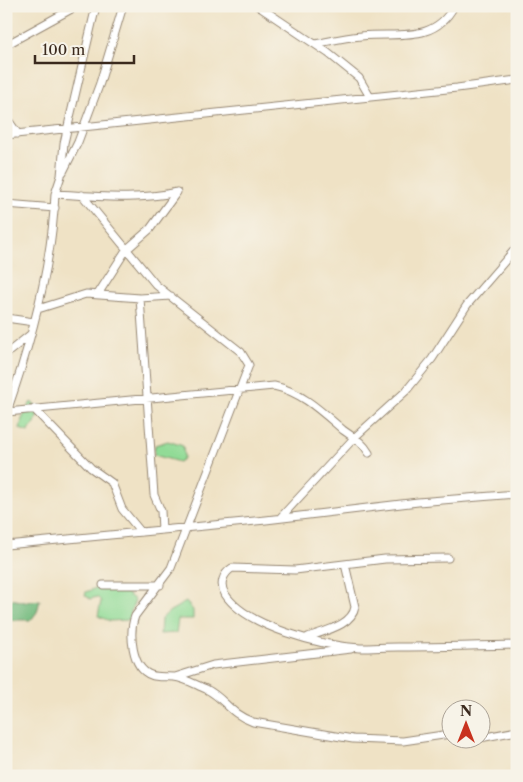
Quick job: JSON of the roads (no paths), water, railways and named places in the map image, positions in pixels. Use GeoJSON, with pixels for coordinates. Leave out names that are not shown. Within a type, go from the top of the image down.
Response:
{"type":"FeatureCollection","features":[{"type":"Feature","properties":{"kind":"street"},"geometry":{"type":"LineString","coordinates":[[6,45],[77,6]]}},
{"type":"Feature","properties":{"kind":"street"},"geometry":{"type":"LineString","coordinates":[[61,176],[67,129],[96,6]]}},
{"type":"Feature","properties":{"kind":"street"},"geometry":{"type":"LineString","coordinates":[[123,6],[100,83],[78,142],[61,176],[55,194],[55,208],[38,309],[25,359],[6,413],[34,408],[274,386],[287,389],[316,407],[346,432],[355,437],[369,453]]}},
{"type":"Feature","properties":{"kind":"street"},"geometry":{"type":"LineString","coordinates":[[258,6],[315,44],[359,78],[370,97]]}},
{"type":"Feature","properties":{"kind":"street"},"geometry":{"type":"LineString","coordinates":[[315,44],[360,36],[418,34],[438,28],[446,21],[454,6]]}},
{"type":"Feature","properties":{"kind":"street"},"geometry":{"type":"LineString","coordinates":[[6,135],[517,80]]}},
{"type":"Feature","properties":{"kind":"street"},"geometry":{"type":"LineString","coordinates":[[6,117],[18,134]]}},
{"type":"Feature","properties":{"kind":"street"},"geometry":{"type":"LineString","coordinates":[[55,194],[129,198],[177,192],[150,229],[126,250],[98,294]]}},
{"type":"Feature","properties":{"kind":"street"},"geometry":{"type":"LineString","coordinates":[[82,196],[149,278],[241,352],[249,365],[242,389],[185,528],[171,568],[135,616],[131,634],[132,648],[147,674],[186,680],[215,694],[238,717],[253,722],[354,739],[403,741],[440,735]]}},
{"type":"Feature","properties":{"kind":"street"},"geometry":{"type":"LineString","coordinates":[[6,204],[55,208]]}},
{"type":"Feature","properties":{"kind":"street"},"geometry":{"type":"LineString","coordinates":[[281,517],[355,437],[406,391],[432,359],[467,304],[517,247]]}},
{"type":"Feature","properties":{"kind":"street"},"geometry":{"type":"LineString","coordinates":[[38,309],[75,296],[98,294],[140,298],[170,296]]}},
{"type":"Feature","properties":{"kind":"street"},"geometry":{"type":"LineString","coordinates":[[140,298],[149,398],[154,495],[161,511],[162,530]]}},
{"type":"Feature","properties":{"kind":"street"},"geometry":{"type":"LineString","coordinates":[[6,318],[34,322]]}},
{"type":"Feature","properties":{"kind":"street"},"geometry":{"type":"LineString","coordinates":[[6,354],[31,334]]}},
{"type":"Feature","properties":{"kind":"street"},"geometry":{"type":"LineString","coordinates":[[34,408],[91,468],[112,483],[122,510],[141,532]]}},
{"type":"Feature","properties":{"kind":"street"},"geometry":{"type":"LineString","coordinates":[[6,545],[185,528],[418,502],[517,494]]}},
{"type":"Feature","properties":{"kind":"street"},"geometry":{"type":"LineString","coordinates":[[362,648],[308,638],[264,623],[239,609],[224,592],[222,579],[232,568],[294,570],[393,559],[448,558]]}},
{"type":"Feature","properties":{"kind":"street"},"geometry":{"type":"LineString","coordinates":[[308,638],[337,626],[351,618],[354,614],[355,607],[345,564]]}},
{"type":"Feature","properties":{"kind":"street"},"geometry":{"type":"LineString","coordinates":[[103,585],[160,585]]}},
{"type":"Feature","properties":{"kind":"street"},"geometry":{"type":"LineString","coordinates":[[175,677],[213,665],[362,648],[517,645]]}},
{"type":"Feature","properties":{"kind":"street"},"geometry":{"type":"LineString","coordinates":[[490,736],[517,731]]}}]}
